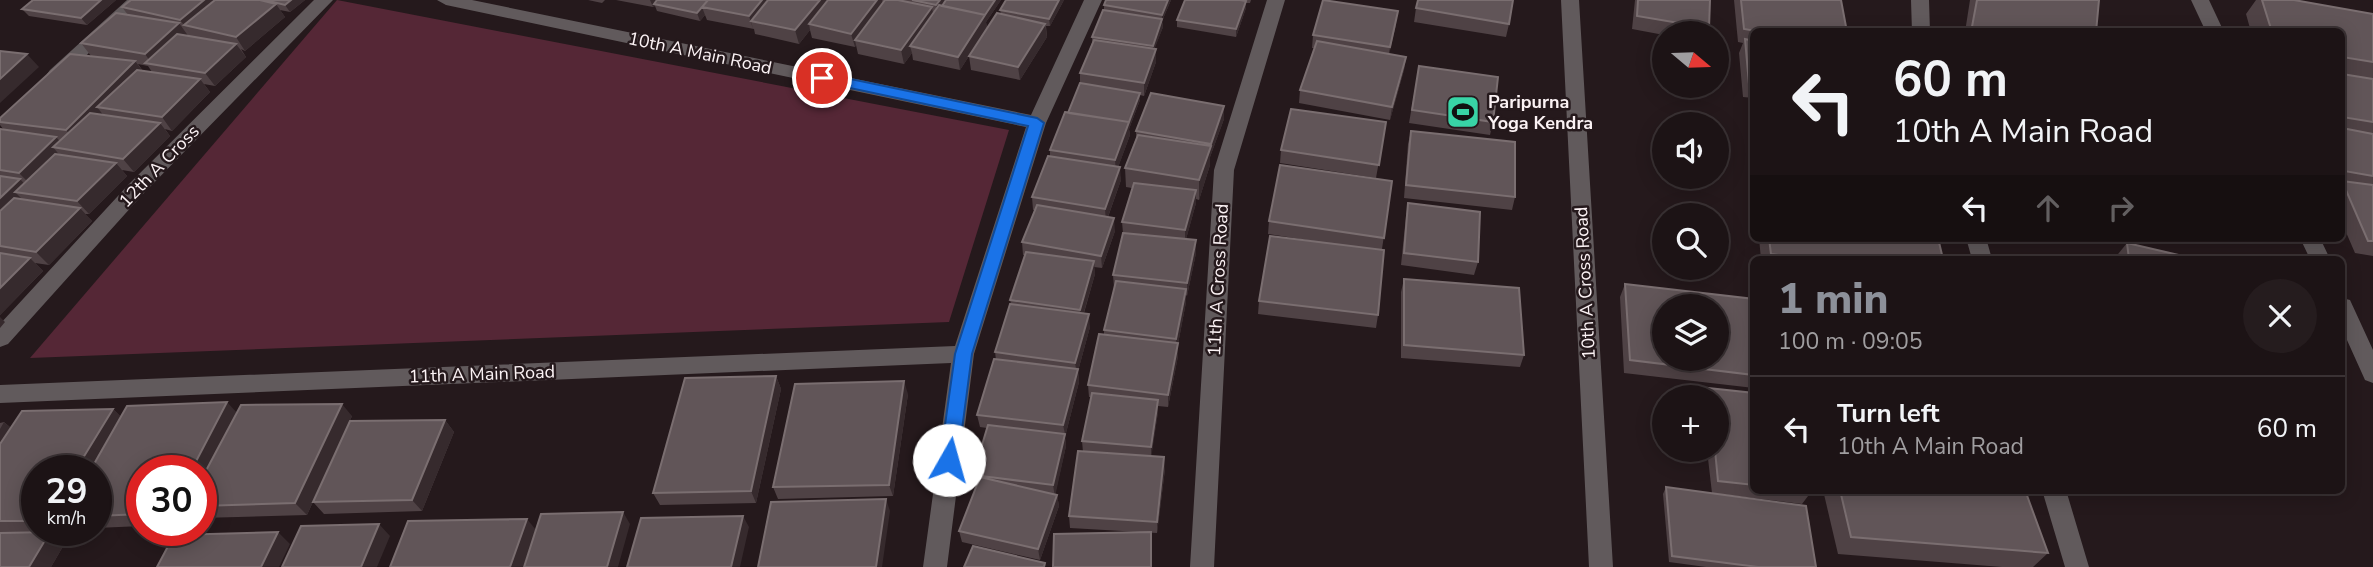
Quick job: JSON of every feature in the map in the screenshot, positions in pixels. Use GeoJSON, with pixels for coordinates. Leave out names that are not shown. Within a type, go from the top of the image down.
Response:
{"type":"FeatureCollection","features":[{"type":"Feature","properties":{"kind":"street"},"geometry":{"type":"LineString","coordinates":[[39,89],[137,0]]}},
{"type":"Feature","properties":{"kind":"street","name":"12th A Cross"},"geometry":{"type":"LineString","coordinates":[[0,338],[136,188],[324,0]]}},
{"type":"Feature","properties":{"kind":"street","name":"10th A Main Road"},"geometry":{"type":"LineString","coordinates":[[446,0],[1037,123]]}},
{"type":"Feature","properties":{"kind":"street"},"geometry":{"type":"LineString","coordinates":[[935,567],[963,354],[1037,123],[1093,0]]}},
{"type":"Feature","properties":{"kind":"street","name":"11th A Cross Road"},"geometry":{"type":"LineString","coordinates":[[1202,567],[1224,170],[1276,0]]}},
{"type":"Feature","properties":{"kind":"street","name":"10th A Cross Road"},"geometry":{"type":"LineString","coordinates":[[1570,0],[1601,567]]}},
{"type":"Feature","properties":{"kind":"street"},"geometry":{"type":"LineString","coordinates":[[1920,0],[1921,28]]}},
{"type":"Feature","properties":{"kind":"street"},"geometry":{"type":"LineString","coordinates":[[2200,0],[2213,28]]}},
{"type":"Feature","properties":{"kind":"street"},"geometry":{"type":"LineString","coordinates":[[2345,313],[2373,374]]}},
{"type":"Feature","properties":{"kind":"street","name":"11th A Main Road"},"geometry":{"type":"LineString","coordinates":[[0,394],[963,354]]}},
{"type":"Feature","properties":{"kind":"street"},"geometry":{"type":"LineString","coordinates":[[2055,494],[2077,567]]}},
{"type":"Feature","properties":{"kind":"shaded area"},"geometry":{"type":"Polygon","coordinates":[[[337,0],[1009,130],[949,322],[30,358],[337,0]]]}},
{"type":"Feature","properties":{"kind":"building"},"geometry":{"type":"Polygon","coordinates":[[[33,0],[101,0],[81,18],[22,9],[33,0]]]}},
{"type":"Feature","properties":{"kind":"building"},"geometry":{"type":"Polygon","coordinates":[[[131,0],[204,0],[180,20],[122,7],[131,0]]]}},
{"type":"Feature","properties":{"kind":"building"},"geometry":{"type":"Polygon","coordinates":[[[215,0],[260,0],[276,4],[236,37],[184,25],[215,0]]]}},
{"type":"Feature","properties":{"kind":"building"},"geometry":{"type":"Polygon","coordinates":[[[265,0],[291,0],[285,5],[265,0]]]}},
{"type":"Feature","properties":{"kind":"building"},"geometry":{"type":"Polygon","coordinates":[[[657,0],[708,0],[697,13],[654,4],[657,0]]]}},
{"type":"Feature","properties":{"kind":"building"},"geometry":{"type":"Polygon","coordinates":[[[708,0],[762,0],[749,16],[702,7],[708,0]]]}},
{"type":"Feature","properties":{"kind":"building"},"geometry":{"type":"Polygon","coordinates":[[[768,0],[820,0],[795,30],[751,21],[768,0]]]}},
{"type":"Feature","properties":{"kind":"building"},"geometry":{"type":"Polygon","coordinates":[[[828,0],[877,0],[851,34],[809,24],[828,0]]]}},
{"type":"Feature","properties":{"kind":"building"},"geometry":{"type":"Polygon","coordinates":[[[885,0],[932,7],[901,50],[855,40],[885,0]]]}},
{"type":"Feature","properties":{"kind":"building"},"geometry":{"type":"Polygon","coordinates":[[[912,0],[940,0],[936,5],[912,0]]]}},
{"type":"Feature","properties":{"kind":"building"},"geometry":{"type":"Polygon","coordinates":[[[946,0],[995,0],[985,15],[942,6],[946,0]]]}},
{"type":"Feature","properties":{"kind":"building"},"geometry":{"type":"Polygon","coordinates":[[[1006,0],[1059,0],[1049,19],[1000,10],[1006,0]]]}},
{"type":"Feature","properties":{"kind":"building"},"geometry":{"type":"Polygon","coordinates":[[[1106,0],[1168,0],[1162,15],[1104,5],[1106,0]]]}},
{"type":"Feature","properties":{"kind":"building"},"geometry":{"type":"Polygon","coordinates":[[[1185,0],[1246,1],[1236,29],[1177,20],[1185,0]]]}},
{"type":"Feature","properties":{"kind":"building"},"geometry":{"type":"Polygon","coordinates":[[[1323,0],[1398,11],[1390,47],[1313,35],[1323,0]]]}},
{"type":"Feature","properties":{"kind":"building"},"geometry":{"type":"Polygon","coordinates":[[[1418,0],[1513,0],[1509,24],[1416,8],[1418,0]]]}},
{"type":"Feature","properties":{"kind":"building"},"geometry":{"type":"Polygon","coordinates":[[[1638,0],[1710,0],[1709,21],[1667,21],[1637,16],[1638,0]]]}},
{"type":"Feature","properties":{"kind":"building"},"geometry":{"type":"Polygon","coordinates":[[[1741,0],[1841,0],[1846,28],[1750,30],[1744,29],[1741,0]]]}},
{"type":"Feature","properties":{"kind":"building"},"geometry":{"type":"Polygon","coordinates":[[[1977,0],[2099,0],[2096,28],[1972,28],[1977,0]]]}},
{"type":"Feature","properties":{"kind":"building"},"geometry":{"type":"Polygon","coordinates":[[[2262,0],[2294,0],[2373,14],[2373,62],[2345,57],[2345,28],[2271,28],[2262,0]]]}},
{"type":"Feature","properties":{"kind":"building"},"geometry":{"type":"Polygon","coordinates":[[[939,5],[985,15],[958,57],[910,46],[939,5]]]}},
{"type":"Feature","properties":{"kind":"building"},"geometry":{"type":"Polygon","coordinates":[[[1103,10],[1162,19],[1153,46],[1092,37],[1103,10]]]}},
{"type":"Feature","properties":{"kind":"building"},"geometry":{"type":"Polygon","coordinates":[[[116,13],[179,23],[145,54],[81,43],[116,13]]]}},
{"type":"Feature","properties":{"kind":"building"},"geometry":{"type":"Polygon","coordinates":[[[997,13],[1045,24],[1018,67],[969,56],[997,13]]]}},
{"type":"Feature","properties":{"kind":"building"},"geometry":{"type":"Polygon","coordinates":[[[177,34],[236,44],[205,73],[145,63],[177,34]]]}},
{"type":"Feature","properties":{"kind":"building"},"geometry":{"type":"Polygon","coordinates":[[[1745,39],[1750,40],[1749,84],[1745,39]]]}},
{"type":"Feature","properties":{"kind":"building"},"geometry":{"type":"Polygon","coordinates":[[[1094,40],[1156,49],[1144,83],[1080,73],[1094,40]]]}},
{"type":"Feature","properties":{"kind":"building"},"geometry":{"type":"Polygon","coordinates":[[[1317,41],[1406,57],[1392,107],[1300,90],[1317,41]]]}},
{"type":"Feature","properties":{"kind":"building"},"geometry":{"type":"Polygon","coordinates":[[[0,51],[27,54],[0,79],[0,51]]]}},
{"type":"Feature","properties":{"kind":"building"},"geometry":{"type":"Polygon","coordinates":[[[70,54],[135,61],[66,130],[0,122],[0,118],[70,54]]]}},
{"type":"Feature","properties":{"kind":"building"},"geometry":{"type":"Polygon","coordinates":[[[1419,66],[1498,77],[1493,122],[1412,110],[1419,66]]]}},
{"type":"Feature","properties":{"kind":"building"},"geometry":{"type":"Polygon","coordinates":[[[137,70],[200,79],[162,117],[97,107],[137,70]]]}},
{"type":"Feature","properties":{"kind":"building"},"geometry":{"type":"Polygon","coordinates":[[[2345,74],[2373,79],[2373,122],[2345,117],[2345,74]]]}},
{"type":"Feature","properties":{"kind":"building"},"geometry":{"type":"Polygon","coordinates":[[[1080,83],[1140,93],[1129,122],[1068,113],[1080,83]]]}},
{"type":"Feature","properties":{"kind":"building"},"geometry":{"type":"Polygon","coordinates":[[[1151,93],[1224,106],[1211,144],[1136,131],[1151,93]]]}},
{"type":"Feature","properties":{"kind":"building"},"geometry":{"type":"Polygon","coordinates":[[[1291,109],[1386,122],[1379,165],[1281,150],[1291,109]]]}},
{"type":"Feature","properties":{"kind":"building"},"geometry":{"type":"Polygon","coordinates":[[[1065,112],[1129,122],[1115,160],[1050,150],[1065,112]]]}},
{"type":"Feature","properties":{"kind":"building"},"geometry":{"type":"Polygon","coordinates":[[[90,113],[160,123],[123,159],[53,147],[90,113]]]}},
{"type":"Feature","properties":{"kind":"building"},"geometry":{"type":"Polygon","coordinates":[[[0,129],[56,137],[19,173],[0,170],[0,129]]]}},
{"type":"Feature","properties":{"kind":"building"},"geometry":{"type":"Polygon","coordinates":[[[2345,129],[2373,134],[2373,176],[2345,171],[2345,129]]]}},
{"type":"Feature","properties":{"kind":"building"},"geometry":{"type":"Polygon","coordinates":[[[1411,131],[1515,142],[1515,197],[1406,185],[1411,131]]]}},
{"type":"Feature","properties":{"kind":"building"},"geometry":{"type":"Polygon","coordinates":[[[1138,135],[1211,146],[1199,180],[1125,168],[1138,135]]]}},
{"type":"Feature","properties":{"kind":"building"},"geometry":{"type":"Polygon","coordinates":[[[55,154],[116,163],[77,201],[15,192],[55,154]]]}},
{"type":"Feature","properties":{"kind":"building"},"geometry":{"type":"Polygon","coordinates":[[[1048,156],[1120,167],[1105,209],[1032,197],[1048,156]]]}},
{"type":"Feature","properties":{"kind":"building"},"geometry":{"type":"Polygon","coordinates":[[[1280,165],[1392,181],[1384,238],[1269,221],[1280,165]]]}},
{"type":"Feature","properties":{"kind":"building"},"geometry":{"type":"Polygon","coordinates":[[[0,176],[20,179],[0,198],[0,176]]]}},
{"type":"Feature","properties":{"kind":"building"},"geometry":{"type":"Polygon","coordinates":[[[2345,181],[2373,185],[2373,241],[2368,241],[2345,188],[2345,181]]]}},
{"type":"Feature","properties":{"kind":"building"},"geometry":{"type":"Polygon","coordinates":[[[1134,183],[1196,190],[1185,230],[1122,222],[1134,183]]]}},
{"type":"Feature","properties":{"kind":"building"},"geometry":{"type":"Polygon","coordinates":[[[14,198],[80,208],[36,252],[0,246],[0,211],[14,198]]]}},
{"type":"Feature","properties":{"kind":"building"},"geometry":{"type":"Polygon","coordinates":[[[1408,203],[1480,212],[1478,262],[1404,253],[1408,203]]]}},
{"type":"Feature","properties":{"kind":"building"},"geometry":{"type":"Polygon","coordinates":[[[1037,205],[1114,218],[1101,256],[1022,242],[1037,205]]]}},
{"type":"Feature","properties":{"kind":"building"},"geometry":{"type":"Polygon","coordinates":[[[1123,233],[1196,240],[1187,283],[1113,275],[1123,233]]]}},
{"type":"Feature","properties":{"kind":"building"},"geometry":{"type":"Polygon","coordinates":[[[1270,236],[1384,250],[1378,315],[1259,301],[1270,236]]]}},
{"type":"Feature","properties":{"kind":"building"},"geometry":{"type":"Polygon","coordinates":[[[1770,242],[1939,242],[1942,256],[1786,256],[1771,254],[1770,242]]]}},
{"type":"Feature","properties":{"kind":"building"},"geometry":{"type":"Polygon","coordinates":[[[2127,243],[2183,256],[2129,256],[2127,243]]]}},
{"type":"Feature","properties":{"kind":"building"},"geometry":{"type":"Polygon","coordinates":[[[1026,252],[1094,261],[1080,310],[1010,300],[1026,252]]]}},
{"type":"Feature","properties":{"kind":"building"},"geometry":{"type":"Polygon","coordinates":[[[0,253],[30,258],[0,288],[0,253]]]}},
{"type":"Feature","properties":{"kind":"building"},"geometry":{"type":"Polygon","coordinates":[[[1404,279],[1519,288],[1524,355],[1404,345],[1404,279]]]}},
{"type":"Feature","properties":{"kind":"building"},"geometry":{"type":"Polygon","coordinates":[[[1116,281],[1186,289],[1176,339],[1104,330],[1116,281]]]}},
{"type":"Feature","properties":{"kind":"building"},"geometry":{"type":"Polygon","coordinates":[[[1625,284],[1711,294],[1652,294],[1652,363],[1630,360],[1625,284]]]}},
{"type":"Feature","properties":{"kind":"building"},"geometry":{"type":"Polygon","coordinates":[[[1729,296],[1750,299],[1750,375],[1721,371],[1729,371],[1729,296]]]}},
{"type":"Feature","properties":{"kind":"building"},"geometry":{"type":"Polygon","coordinates":[[[1010,304],[1089,314],[1075,363],[995,352],[1010,304]]]}},
{"type":"Feature","properties":{"kind":"building"},"geometry":{"type":"Polygon","coordinates":[[[1099,334],[1178,343],[1168,395],[1088,385],[1099,334]]]}},
{"type":"Feature","properties":{"kind":"building"},"geometry":{"type":"Polygon","coordinates":[[[994,359],[1078,369],[1063,425],[977,415],[994,359]]]}},
{"type":"Feature","properties":{"kind":"building"},"geometry":{"type":"Polygon","coordinates":[[[776,376],[751,491],[653,493],[685,378],[776,376]]]}},
{"type":"Feature","properties":{"kind":"building"},"geometry":{"type":"Polygon","coordinates":[[[904,381],[889,485],[773,487],[795,384],[904,381]]]}},
{"type":"Feature","properties":{"kind":"building"},"geometry":{"type":"Polygon","coordinates":[[[1729,390],[1750,393],[1750,485],[1718,481],[1716,462],[1729,462],[1729,390]]]}},
{"type":"Feature","properties":{"kind":"building"},"geometry":{"type":"Polygon","coordinates":[[[1092,393],[1158,400],[1151,447],[1082,441],[1092,393]]]}},
{"type":"Feature","properties":{"kind":"building"},"geometry":{"type":"Polygon","coordinates":[[[227,402],[199,455],[126,455],[126,515],[112,515],[112,455],[99,455],[127,406],[227,402]]]}},
{"type":"Feature","properties":{"kind":"building"},"geometry":{"type":"Polygon","coordinates":[[[342,404],[295,503],[217,505],[217,455],[214,455],[241,405],[342,404]]]}},
{"type":"Feature","properties":{"kind":"building"},"geometry":{"type":"Polygon","coordinates":[[[113,409],[85,455],[21,455],[21,521],[0,521],[0,444],[22,411],[113,409]]]}},
{"type":"Feature","properties":{"kind":"building"},"geometry":{"type":"Polygon","coordinates":[[[445,420],[412,500],[313,502],[350,421],[445,420]]]}},
{"type":"Feature","properties":{"kind":"building"},"geometry":{"type":"Polygon","coordinates":[[[988,425],[1065,434],[1053,485],[973,475],[988,425]]]}},
{"type":"Feature","properties":{"kind":"building"},"geometry":{"type":"Polygon","coordinates":[[[1078,451],[1164,457],[1157,522],[1069,516],[1078,451]]]}},
{"type":"Feature","properties":{"kind":"building"},"geometry":{"type":"Polygon","coordinates":[[[980,477],[1057,495],[1038,549],[959,531],[980,477]]]}},
{"type":"Feature","properties":{"kind":"building"},"geometry":{"type":"Polygon","coordinates":[[[1666,487],[1806,506],[1816,567],[1758,567],[1672,556],[1666,487]]]}},
{"type":"Feature","properties":{"kind":"building"},"geometry":{"type":"Polygon","coordinates":[[[1841,494],[2026,494],[2048,553],[1851,537],[1841,494]]]}},
{"type":"Feature","properties":{"kind":"building"},"geometry":{"type":"Polygon","coordinates":[[[886,499],[876,567],[758,567],[771,502],[886,499]]]}},
{"type":"Feature","properties":{"kind":"building"},"geometry":{"type":"Polygon","coordinates":[[[623,512],[607,567],[524,567],[541,514],[623,512]]]}},
{"type":"Feature","properties":{"kind":"building"},"geometry":{"type":"Polygon","coordinates":[[[743,516],[731,567],[627,567],[641,518],[743,516]]]}},
{"type":"Feature","properties":{"kind":"building"},"geometry":{"type":"Polygon","coordinates":[[[527,519],[510,567],[390,567],[408,521],[527,519]]]}},
{"type":"Feature","properties":{"kind":"building"},"geometry":{"type":"Polygon","coordinates":[[[379,524],[361,567],[282,567],[301,526],[379,524]]]}},
{"type":"Feature","properties":{"kind":"building"},"geometry":{"type":"Polygon","coordinates":[[[278,532],[261,567],[157,567],[168,546],[217,546],[217,534],[278,532]]]}},
{"type":"Feature","properties":{"kind":"building"},"geometry":{"type":"Polygon","coordinates":[[[1151,532],[1151,567],[1053,567],[1054,534],[1151,532]]]}},
{"type":"Feature","properties":{"kind":"building"},"geometry":{"type":"Polygon","coordinates":[[[0,533],[21,533],[21,546],[42,546],[29,567],[0,567],[0,533]]]}},
{"type":"Feature","properties":{"kind":"building"},"geometry":{"type":"Polygon","coordinates":[[[973,546],[1045,563],[1044,567],[964,567],[973,546]]]}},
{"type":"Feature","properties":{"kind":"place","name":"Paripurna Yoga Kendra"},"geometry":{"type":"Point","coordinates":[1463,112]}},
{"type":"Feature","properties":{"kind":"route"},"geometry":{"type":"LineString","coordinates":[[822,78],[1037,123],[963,354],[949,460]]}}]}
